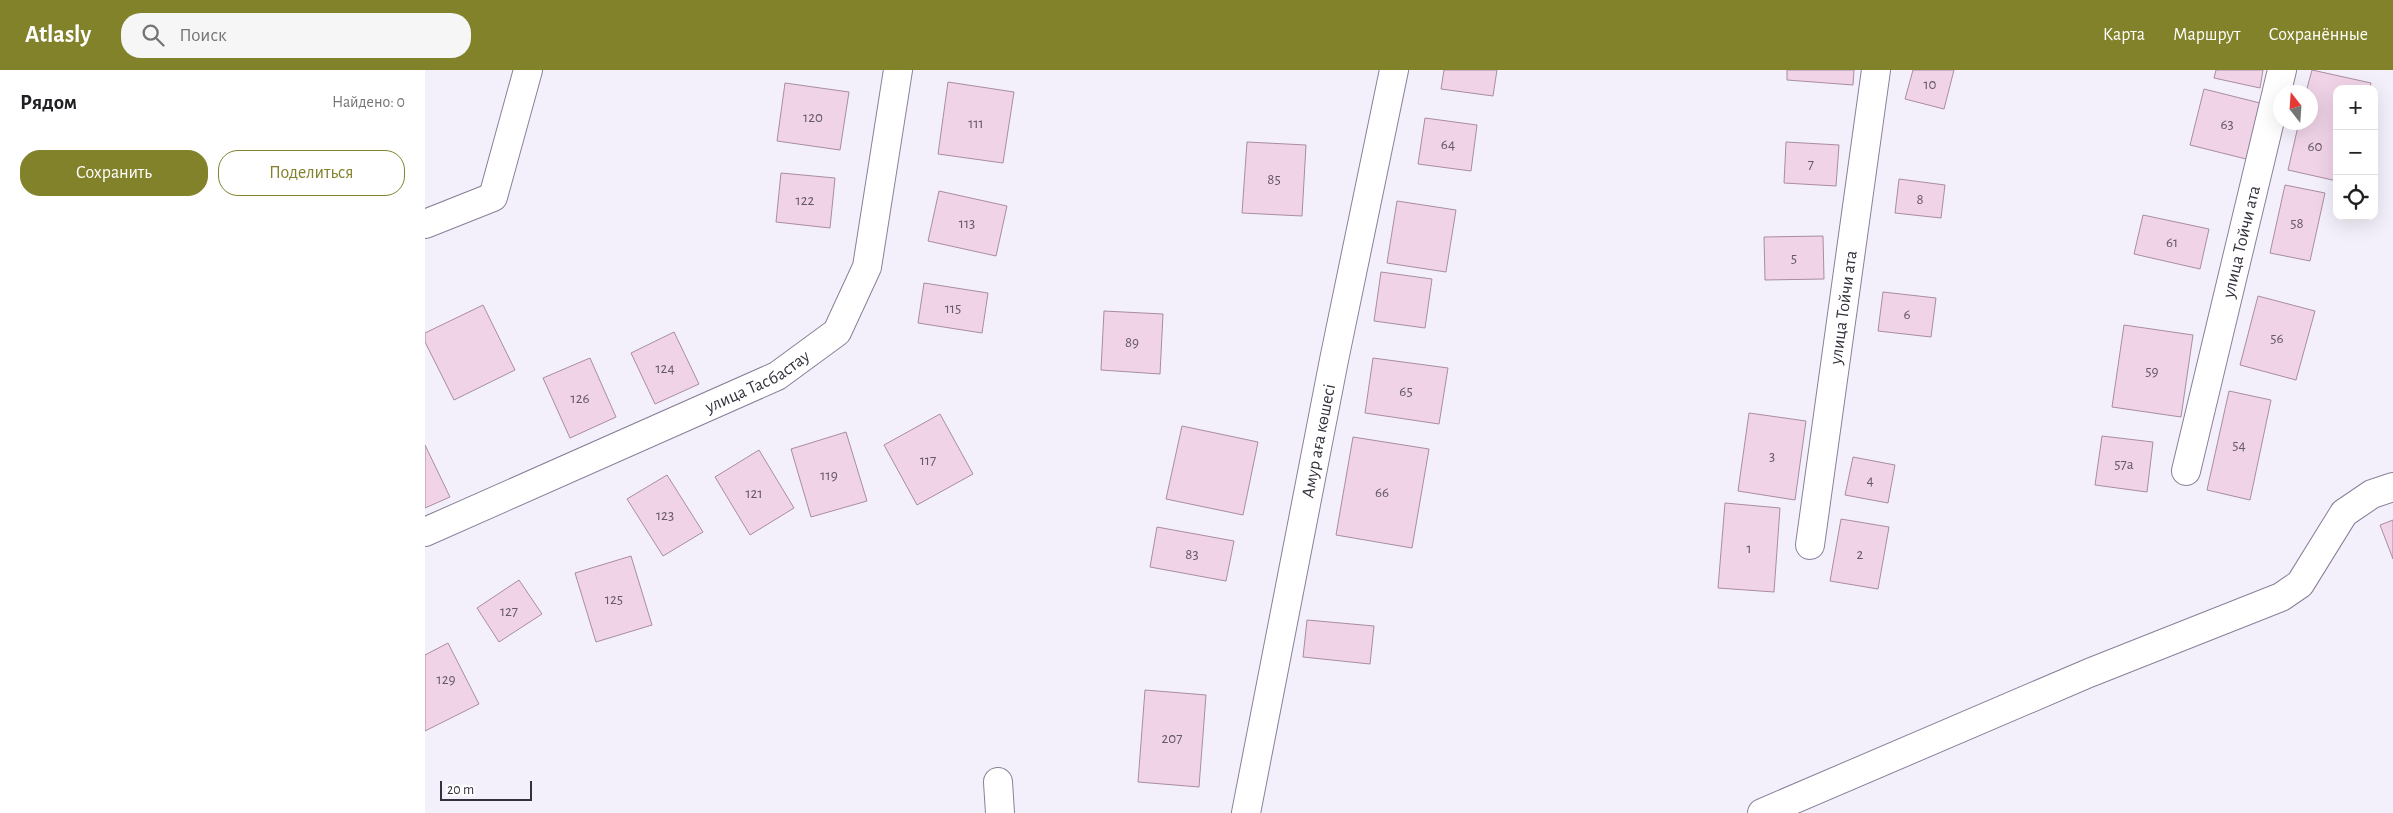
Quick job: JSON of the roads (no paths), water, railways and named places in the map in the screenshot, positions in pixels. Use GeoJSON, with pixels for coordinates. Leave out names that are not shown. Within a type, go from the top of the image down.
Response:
{"type":"FeatureCollection","features":[{"type":"Feature","properties":{"kind":"street"},"geometry":{"type":"LineString","coordinates":[[425,224],[493,197],[528,70]]}},
{"type":"Feature","properties":{"kind":"street","name":"улица Тасбастау"},"geometry":{"type":"LineString","coordinates":[[425,532],[777,376],[837,332],[867,267],[898,70]]}},
{"type":"Feature","properties":{"kind":"street","name":"Амур аға көшесі"},"geometry":{"type":"LineString","coordinates":[[1246,813],[1334,360],[1394,70]]}},
{"type":"Feature","properties":{"kind":"street","name":"улица Тойчи ата"},"geometry":{"type":"LineString","coordinates":[[1810,545],[1876,70]]}},
{"type":"Feature","properties":{"kind":"street","name":"улица Тойчи ата"},"geometry":{"type":"LineString","coordinates":[[2186,471],[2282,70]]}},
{"type":"Feature","properties":{"kind":"street"},"geometry":{"type":"LineString","coordinates":[[1762,813],[2089,673],[2281,597],[2300,584],[2344,513],[2372,494],[2393,487]]}},
{"type":"Feature","properties":{"kind":"street"},"geometry":{"type":"LineString","coordinates":[[997,782],[999,813]]}}]}
